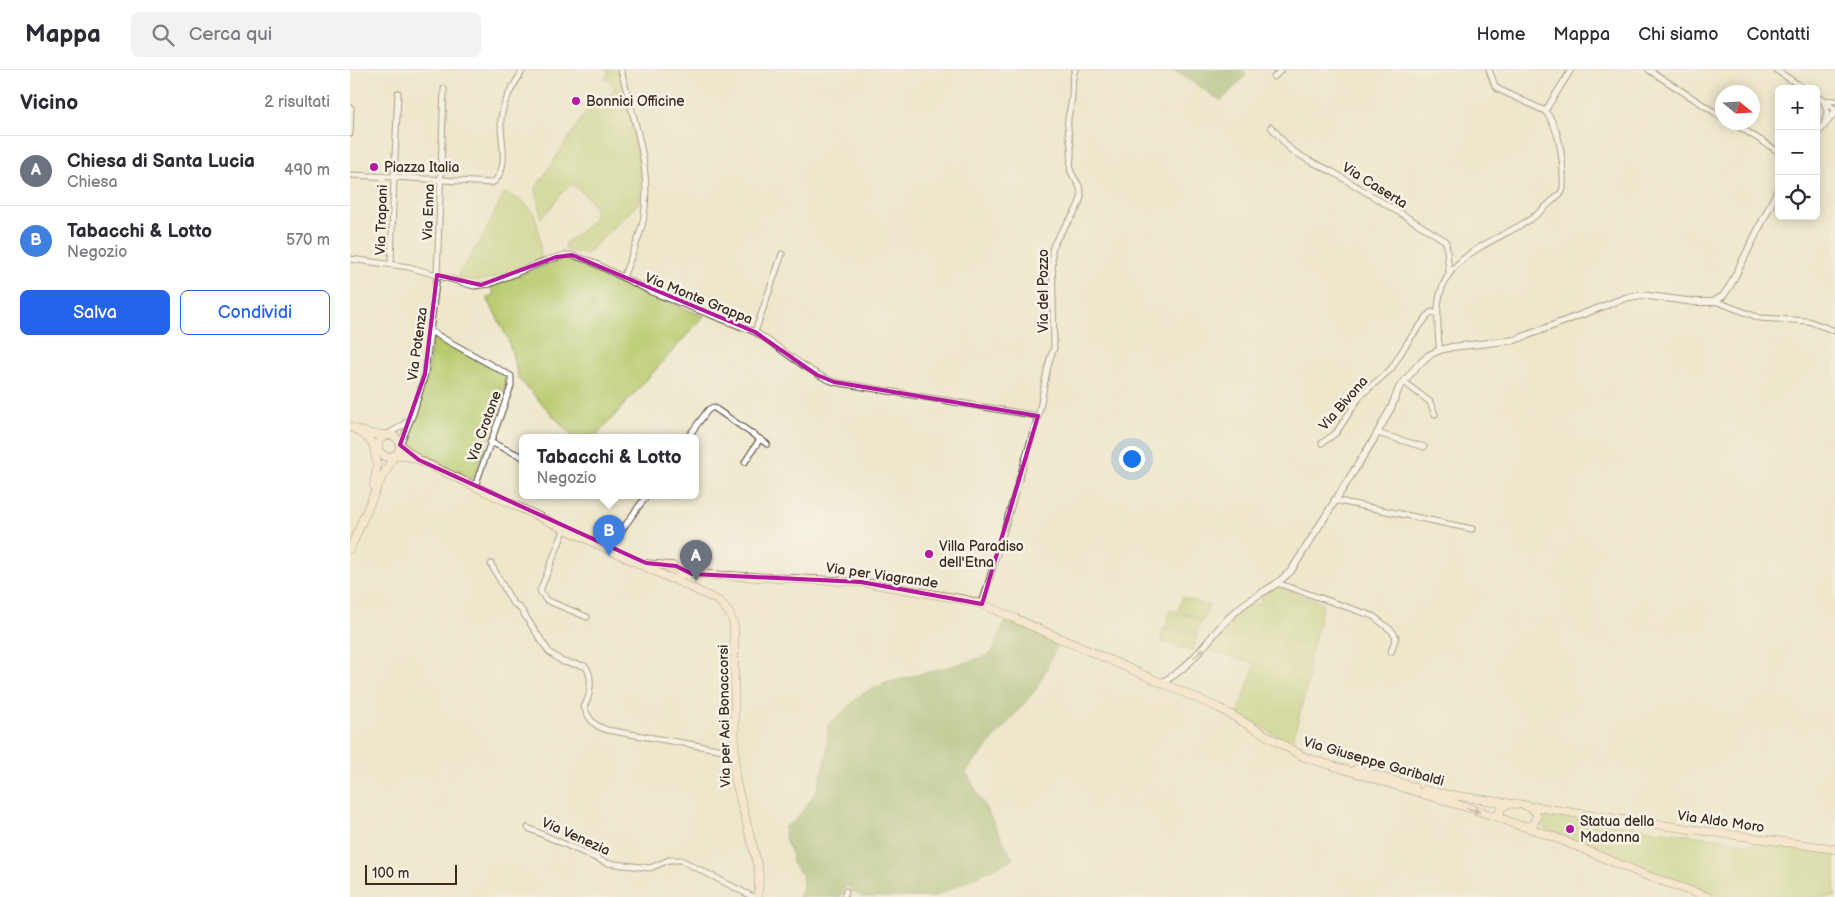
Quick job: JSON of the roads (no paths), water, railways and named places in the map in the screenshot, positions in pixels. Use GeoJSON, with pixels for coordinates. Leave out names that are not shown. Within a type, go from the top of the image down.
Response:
{"type":"FeatureCollection","features":[{"type":"Feature","properties":{"kind":"main road"},"geometry":{"type":"LineString","coordinates":[[353,428],[370,434],[395,437],[400,445],[419,460]]}},
{"type":"Feature","properties":{"kind":"main road"},"geometry":{"type":"LineString","coordinates":[[353,428],[366,436],[380,453],[387,457],[406,456],[419,460],[633,560],[675,574]]}},
{"type":"Feature","properties":{"kind":"main road"},"geometry":{"type":"LineString","coordinates":[[371,500],[376,475],[376,447],[380,439],[386,435]]}},
{"type":"Feature","properties":{"kind":"main road"},"geometry":{"type":"LineString","coordinates":[[350,549],[371,500],[394,456],[399,452],[400,445]]}},
{"type":"Feature","properties":{"kind":"main road","name":"Via per Viagrande"},"geometry":{"type":"LineString","coordinates":[[633,560],[675,574],[862,582],[967,600],[982,604],[1060,638]]}},
{"type":"Feature","properties":{"kind":"main road","name":"Via per Aci Bonaccorsi"},"geometry":{"type":"LineString","coordinates":[[675,574],[688,587],[719,601],[725,606],[732,617],[734,626],[736,789],[760,877],[758,897]]}},
{"type":"Feature","properties":{"kind":"main road","name":"Via Giuseppe Garibaldi"},"geometry":{"type":"LineString","coordinates":[[1060,638],[1219,708],[1304,757],[1501,818],[1564,842]]}},
{"type":"Feature","properties":{"kind":"main road","name":"Via Giuseppe Garibaldi"},"geometry":{"type":"LineString","coordinates":[[1294,752],[1437,793],[1539,806],[1574,813]]}},
{"type":"Feature","properties":{"kind":"main road"},"geometry":{"type":"LineString","coordinates":[[1501,818],[1500,810],[1507,803]]}},
{"type":"Feature","properties":{"kind":"main road"},"geometry":{"type":"LineString","coordinates":[[1530,806],[1536,812],[1536,820],[1541,829],[1564,842],[1645,875],[1708,897]]}},
{"type":"Feature","properties":{"kind":"main road"},"geometry":{"type":"LineString","coordinates":[[1523,827],[1531,826],[1548,812],[1574,813]]}},
{"type":"Feature","properties":{"kind":"main road","name":"Via Aldo Moro"},"geometry":{"type":"LineString","coordinates":[[1574,813],[1835,849]]}},
{"type":"Feature","properties":{"kind":"street"},"geometry":{"type":"LineString","coordinates":[[350,175],[492,182],[498,177],[504,161],[502,113],[511,91],[523,70]]}},
{"type":"Feature","properties":{"kind":"street"},"geometry":{"type":"LineString","coordinates":[[621,70],[642,155],[646,187],[644,218],[623,278]]}},
{"type":"Feature","properties":{"kind":"street","name":"Via del Pozzo"},"geometry":{"type":"LineString","coordinates":[[982,604],[1038,416],[1054,342],[1052,250],[1054,242],[1068,224],[1081,196],[1081,189],[1071,172],[1071,147],[1068,126],[1072,78],[1075,70]]}},
{"type":"Feature","properties":{"kind":"street"},"geometry":{"type":"LineString","coordinates":[[1274,77],[1280,70]]}},
{"type":"Feature","properties":{"kind":"street"},"geometry":{"type":"LineString","coordinates":[[1440,350],[1437,314],[1439,295],[1449,272],[1472,252],[1528,221],[1561,193],[1563,189],[1558,134],[1553,121],[1545,111],[1498,89],[1489,70]]}},
{"type":"Feature","properties":{"kind":"street"},"geometry":{"type":"LineString","coordinates":[[1545,111],[1571,70]]}},
{"type":"Feature","properties":{"kind":"street"},"geometry":{"type":"LineString","coordinates":[[1649,70],[1715,112]]}},
{"type":"Feature","properties":{"kind":"street"},"geometry":{"type":"LineString","coordinates":[[1776,70],[1799,85]]}},
{"type":"Feature","properties":{"kind":"street","name":"Via Enna"},"geometry":{"type":"LineString","coordinates":[[437,275],[444,90]]}},
{"type":"Feature","properties":{"kind":"street","name":"Via Trapani"},"geometry":{"type":"LineString","coordinates":[[391,263],[398,93]]}},
{"type":"Feature","properties":{"kind":"street"},"geometry":{"type":"LineString","coordinates":[[1820,99],[1835,101]]}},
{"type":"Feature","properties":{"kind":"street"},"geometry":{"type":"LineString","coordinates":[[1820,99],[1835,110],[1820,130]]}},
{"type":"Feature","properties":{"kind":"street"},"geometry":{"type":"LineString","coordinates":[[1820,99],[1827,111],[1825,124]]}},
{"type":"Feature","properties":{"kind":"street"},"geometry":{"type":"LineString","coordinates":[[350,134],[351,108]]}},
{"type":"Feature","properties":{"kind":"street","name":"Via Caserta"},"geometry":{"type":"LineString","coordinates":[[1271,127],[1291,150],[1297,154],[1333,172],[1446,241],[1449,272]]}},
{"type":"Feature","properties":{"kind":"street"},"geometry":{"type":"LineString","coordinates":[[1744,130],[1775,150]]}},
{"type":"Feature","properties":{"kind":"street"},"geometry":{"type":"LineString","coordinates":[[1715,301],[1723,296],[1730,286],[1775,196]]}},
{"type":"Feature","properties":{"kind":"street"},"geometry":{"type":"LineString","coordinates":[[754,332],[782,254]]}},
{"type":"Feature","properties":{"kind":"street","name":"Via Monte Grappa"},"geometry":{"type":"LineString","coordinates":[[350,259],[391,263],[464,284],[481,285],[498,281],[556,257],[572,255],[582,257],[654,293],[754,332],[770,341],[817,375],[834,382],[1038,416]]}},
{"type":"Feature","properties":{"kind":"street","name":"Via Potenza"},"geometry":{"type":"LineString","coordinates":[[400,445],[413,414],[425,374],[437,275]]}},
{"type":"Feature","properties":{"kind":"street"},"geometry":{"type":"LineString","coordinates":[[1161,683],[1177,675],[1204,648],[1236,611],[1291,571],[1377,434],[1399,388],[1423,361],[1440,350],[1516,340],[1624,298],[1641,295],[1695,302],[1715,301],[1760,318],[1808,321],[1835,331]]}},
{"type":"Feature","properties":{"kind":"street","name":"Via Bivona"},"geometry":{"type":"LineString","coordinates":[[1322,443],[1336,433],[1361,395],[1391,369],[1409,340],[1430,313],[1437,314]]}},
{"type":"Feature","properties":{"kind":"street","name":"Via Crotone"},"geometry":{"type":"LineString","coordinates":[[430,331],[511,376],[511,386],[475,486]]}},
{"type":"Feature","properties":{"kind":"street"},"geometry":{"type":"LineString","coordinates":[[1404,382],[1430,402],[1434,414]]}},
{"type":"Feature","properties":{"kind":"street"},"geometry":{"type":"LineString","coordinates":[[690,434],[708,410],[713,407],[767,444]]}},
{"type":"Feature","properties":{"kind":"street"},"geometry":{"type":"LineString","coordinates":[[386,435],[402,426],[413,414]]}},
{"type":"Feature","properties":{"kind":"street"},"geometry":{"type":"LineString","coordinates":[[1377,434],[1424,447]]}},
{"type":"Feature","properties":{"kind":"street"},"geometry":{"type":"LineString","coordinates":[[745,462],[760,439]]}},
{"type":"Feature","properties":{"kind":"street"},"geometry":{"type":"LineString","coordinates":[[490,442],[519,455]]}},
{"type":"Feature","properties":{"kind":"street"},"geometry":{"type":"LineString","coordinates":[[609,548],[644,499]]}},
{"type":"Feature","properties":{"kind":"street"},"geometry":{"type":"LineString","coordinates":[[1334,500],[1472,529]]}},
{"type":"Feature","properties":{"kind":"street"},"geometry":{"type":"LineString","coordinates":[[565,528],[540,591],[546,600],[587,617]]}},
{"type":"Feature","properties":{"kind":"street"},"geometry":{"type":"LineString","coordinates":[[491,564],[512,602],[520,608],[549,652],[558,660],[588,668],[589,694],[584,708],[588,718],[594,724],[607,730],[735,752]]}},
{"type":"Feature","properties":{"kind":"street"},"geometry":{"type":"LineString","coordinates":[[1277,583],[1373,616],[1392,631],[1396,637],[1391,652]]}},
{"type":"Feature","properties":{"kind":"street","name":"Via Venezia"},"geometry":{"type":"LineString","coordinates":[[528,828],[607,863],[650,868],[669,860],[681,860],[753,897]]}},
{"type":"Feature","properties":{"kind":"place","name":"Bonnici Officine"},"geometry":{"type":"Point","coordinates":[576,101]}},
{"type":"Feature","properties":{"kind":"place","name":"Piazza Italia"},"geometry":{"type":"Point","coordinates":[374,167]}},
{"type":"Feature","properties":{"kind":"place","name":"Villa Paradiso dell'Etna"},"geometry":{"type":"Point","coordinates":[929,554]}},
{"type":"Feature","properties":{"kind":"place","name":"Tabacchi & Lotto"},"geometry":{"type":"Point","coordinates":[609,556]}},
{"type":"Feature","properties":{"kind":"place","name":"Chiesa di Santa Lucia"},"geometry":{"type":"Point","coordinates":[696,581]}},
{"type":"Feature","properties":{"kind":"place","name":"Statua della Madonna"},"geometry":{"type":"Point","coordinates":[1570,829]}}]}
